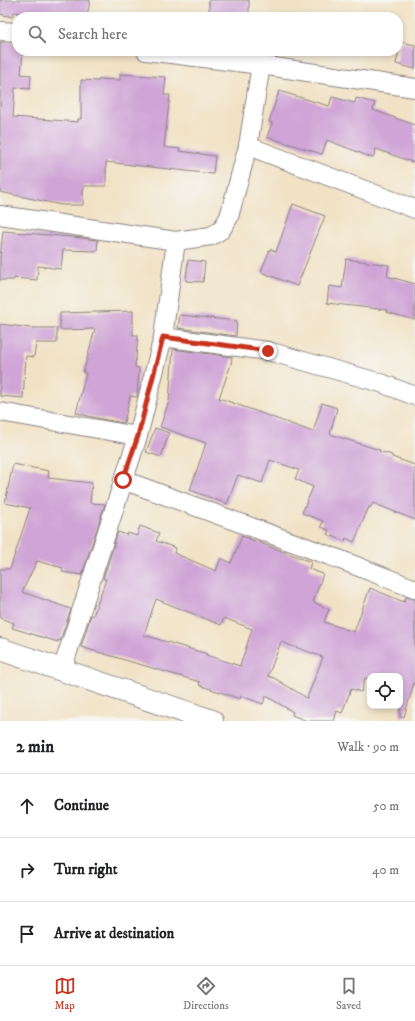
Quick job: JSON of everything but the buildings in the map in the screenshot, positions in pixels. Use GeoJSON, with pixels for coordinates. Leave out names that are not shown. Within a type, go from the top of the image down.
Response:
{"type":"FeatureCollection","features":[{"type":"Feature","properties":{"kind":"street"},"geometry":{"type":"LineString","coordinates":[[0,31],[12,32]]}},
{"type":"Feature","properties":{"kind":"street"},"geometry":{"type":"LineString","coordinates":[[187,56],[261,65],[415,88]]}},
{"type":"Feature","properties":{"kind":"street"},"geometry":{"type":"LineString","coordinates":[[0,215],[176,241],[211,236],[221,230],[229,217],[248,146],[261,65]]}},
{"type":"Feature","properties":{"kind":"street"},"geometry":{"type":"LineString","coordinates":[[248,146],[415,209]]}},
{"type":"Feature","properties":{"kind":"street"},"geometry":{"type":"LineString","coordinates":[[62,670],[138,436],[163,337],[176,241]]}},
{"type":"Feature","properties":{"kind":"street"},"geometry":{"type":"LineString","coordinates":[[163,337],[268,351],[381,383],[415,396]]}},
{"type":"Feature","properties":{"kind":"street"},"geometry":{"type":"LineString","coordinates":[[0,412],[138,436]]}},
{"type":"Feature","properties":{"kind":"street"},"geometry":{"type":"LineString","coordinates":[[123,480],[341,560],[415,589]]}},
{"type":"Feature","properties":{"kind":"street"},"geometry":{"type":"LineString","coordinates":[[0,650],[212,721]]}},
{"type":"Feature","properties":{"kind":"route"},"geometry":{"type":"LineString","coordinates":[[123,480],[138,436],[163,337],[268,351]]}}]}
